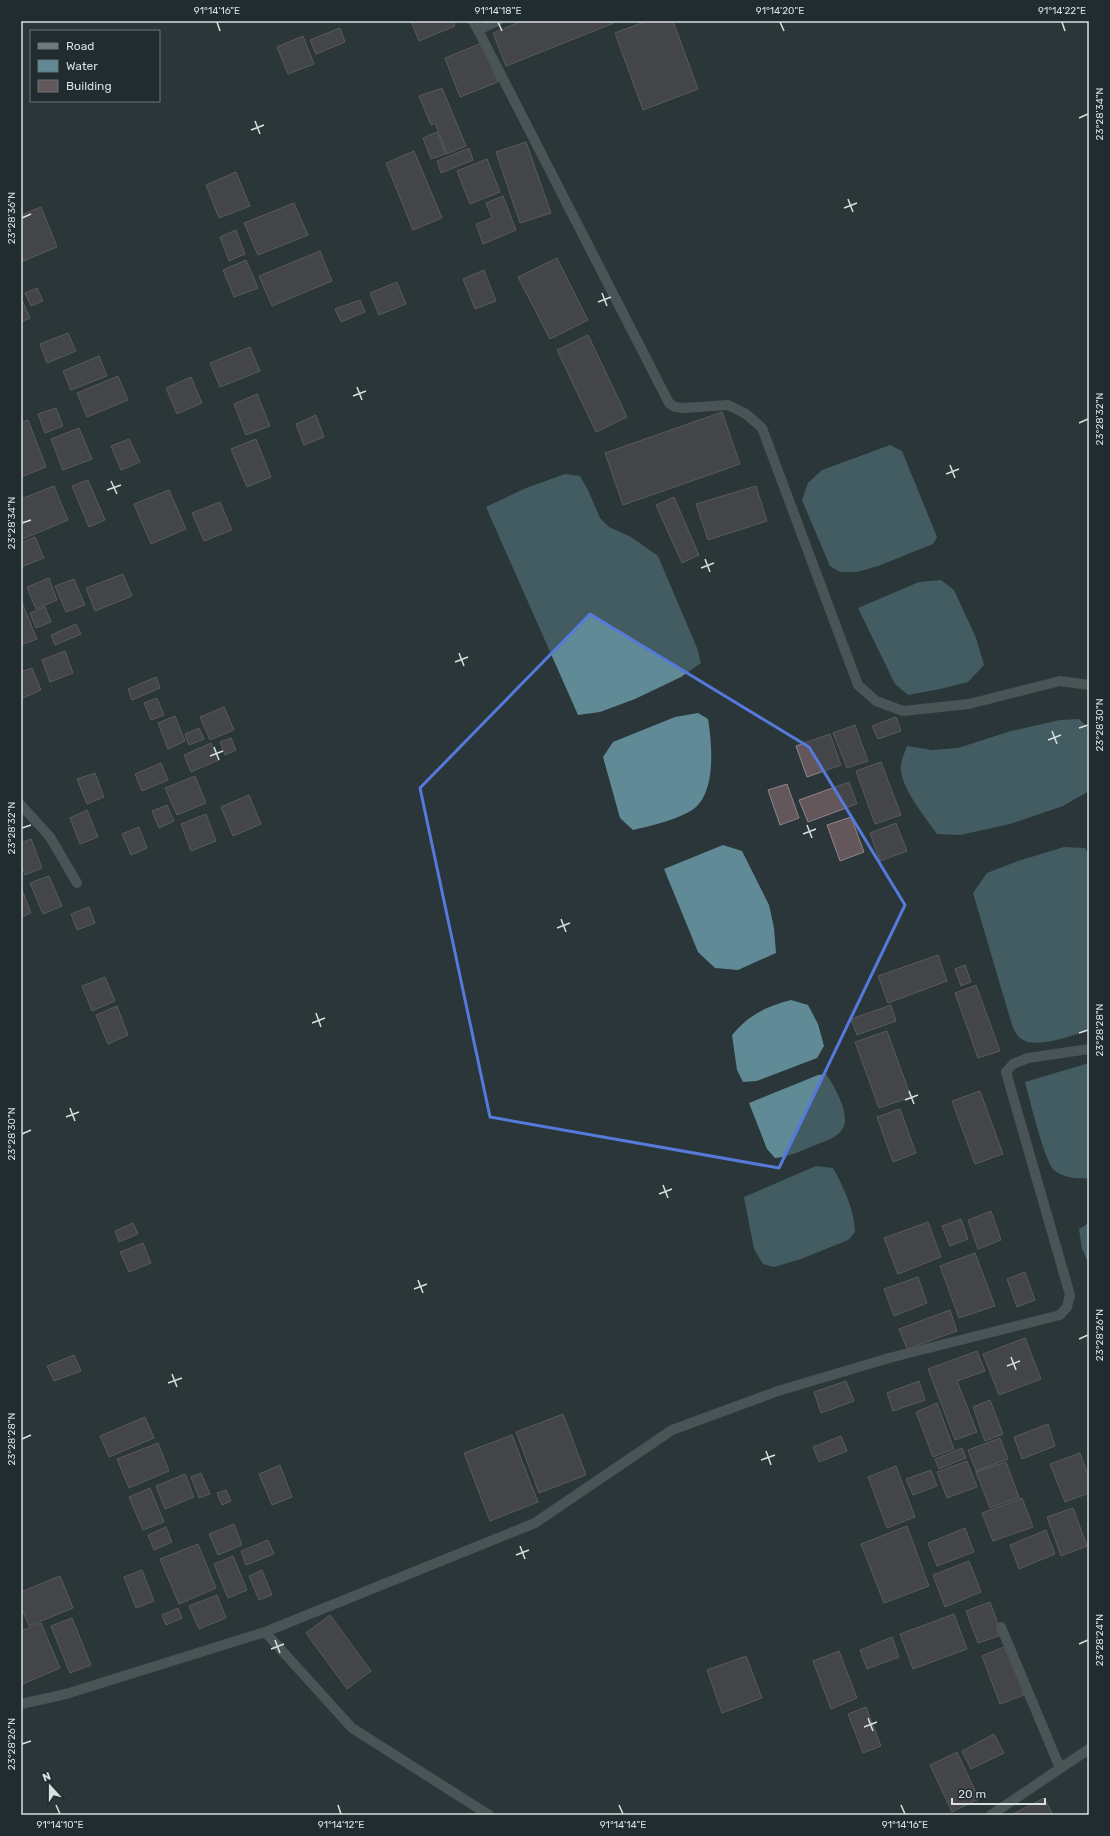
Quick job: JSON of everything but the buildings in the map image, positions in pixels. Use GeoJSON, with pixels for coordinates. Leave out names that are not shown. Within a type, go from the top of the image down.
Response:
{"type":"FeatureCollection","features":[{"type":"Feature","properties":{"kind":"street"},"geometry":{"type":"LineString","coordinates":[[498,21],[476,26],[669,403],[675,407],[683,408],[728,404],[746,414],[762,428],[858,685],[876,701],[903,711],[970,704],[1060,681],[1089,685]]}},
{"type":"Feature","properties":{"kind":"street"},"geometry":{"type":"LineString","coordinates":[[21,805],[50,837],[77,883]]}},
{"type":"Feature","properties":{"kind":"street"},"geometry":{"type":"LineString","coordinates":[[21,1704],[66,1694],[265,1632],[534,1523],[672,1430],[778,1391],[889,1358],[1060,1315],[1067,1307],[1070,1295],[1006,1072],[1013,1064],[1028,1058],[1089,1049]]}},
{"type":"Feature","properties":{"kind":"street"},"geometry":{"type":"LineString","coordinates":[[1001,1627],[1060,1768]]}},
{"type":"Feature","properties":{"kind":"street"},"geometry":{"type":"LineString","coordinates":[[265,1632],[352,1728],[489,1815]]}},
{"type":"Feature","properties":{"kind":"street"},"geometry":{"type":"LineString","coordinates":[[991,1815],[1089,1749]]}},
{"type":"Feature","properties":{"kind":"highlighted area"},"geometry":{"type":"Polygon","coordinates":[[[590,614],[809,747],[905,905],[779,1168],[490,1117],[420,788],[590,614]]]}},
{"type":"Feature","properties":{"kind":"water"},"geometry":{"type":"Polygon","coordinates":[[[890,445],[902,451],[937,537],[933,544],[878,566],[857,572],[840,572],[830,566],[802,500],[808,483],[822,470],[890,445]]]}},
{"type":"Feature","properties":{"kind":"water"},"geometry":{"type":"Polygon","coordinates":[[[565,474],[580,476],[588,490],[600,518],[609,527],[631,537],[658,556],[697,648],[701,663],[681,677],[635,699],[600,712],[578,715],[486,507],[526,488],[565,474]]]}},
{"type":"Feature","properties":{"kind":"water"},"geometry":{"type":"Polygon","coordinates":[[[941,580],[954,590],[976,638],[984,665],[968,682],[908,695],[895,684],[858,608],[919,582],[941,580]]]}},
{"type":"Feature","properties":{"kind":"water"},"geometry":{"type":"Polygon","coordinates":[[[698,713],[708,719],[711,740],[710,778],[702,799],[696,807],[683,815],[666,822],[633,830],[620,818],[603,757],[613,742],[675,717],[698,713]]]}},
{"type":"Feature","properties":{"kind":"water"},"geometry":{"type":"Polygon","coordinates":[[[1079,719],[1089,731],[1089,791],[1063,806],[1010,824],[960,835],[937,834],[913,800],[901,772],[901,764],[907,746],[932,750],[958,748],[1011,731],[1060,720],[1079,719]]]}},
{"type":"Feature","properties":{"kind":"water"},"geometry":{"type":"Polygon","coordinates":[[[723,845],[742,851],[769,905],[774,928],[776,953],[738,970],[715,968],[698,952],[664,869],[723,845]]]}},
{"type":"Feature","properties":{"kind":"water"},"geometry":{"type":"Polygon","coordinates":[[[1064,847],[1085,848],[1089,855],[1089,1030],[1052,1041],[1032,1043],[1024,1041],[1018,1036],[1012,1025],[973,893],[987,873],[1018,861],[1064,847]]]}},
{"type":"Feature","properties":{"kind":"water"},"geometry":{"type":"Polygon","coordinates":[[[791,1000],[808,1005],[818,1024],[824,1046],[817,1058],[757,1081],[743,1082],[737,1070],[732,1035],[758,1012],[773,1005],[791,1000]]]}},
{"type":"Feature","properties":{"kind":"water"},"geometry":{"type":"Polygon","coordinates":[[[1089,1063],[1089,1178],[1075,1178],[1058,1173],[1050,1165],[1025,1082],[1089,1063]]]}},
{"type":"Feature","properties":{"kind":"water"},"geometry":{"type":"Polygon","coordinates":[[[826,1074],[837,1092],[843,1106],[845,1120],[842,1130],[826,1141],[794,1154],[775,1158],[767,1149],[749,1103],[818,1075],[826,1074]]]}},
{"type":"Feature","properties":{"kind":"water"},"geometry":{"type":"Polygon","coordinates":[[[816,1166],[833,1168],[848,1199],[853,1215],[855,1232],[848,1240],[801,1259],[774,1267],[763,1264],[754,1249],[744,1197],[816,1166]]]}},
{"type":"Feature","properties":{"kind":"water"},"geometry":{"type":"Polygon","coordinates":[[[1089,1223],[1089,1264],[1082,1249],[1079,1229],[1089,1223]]]}}]}
